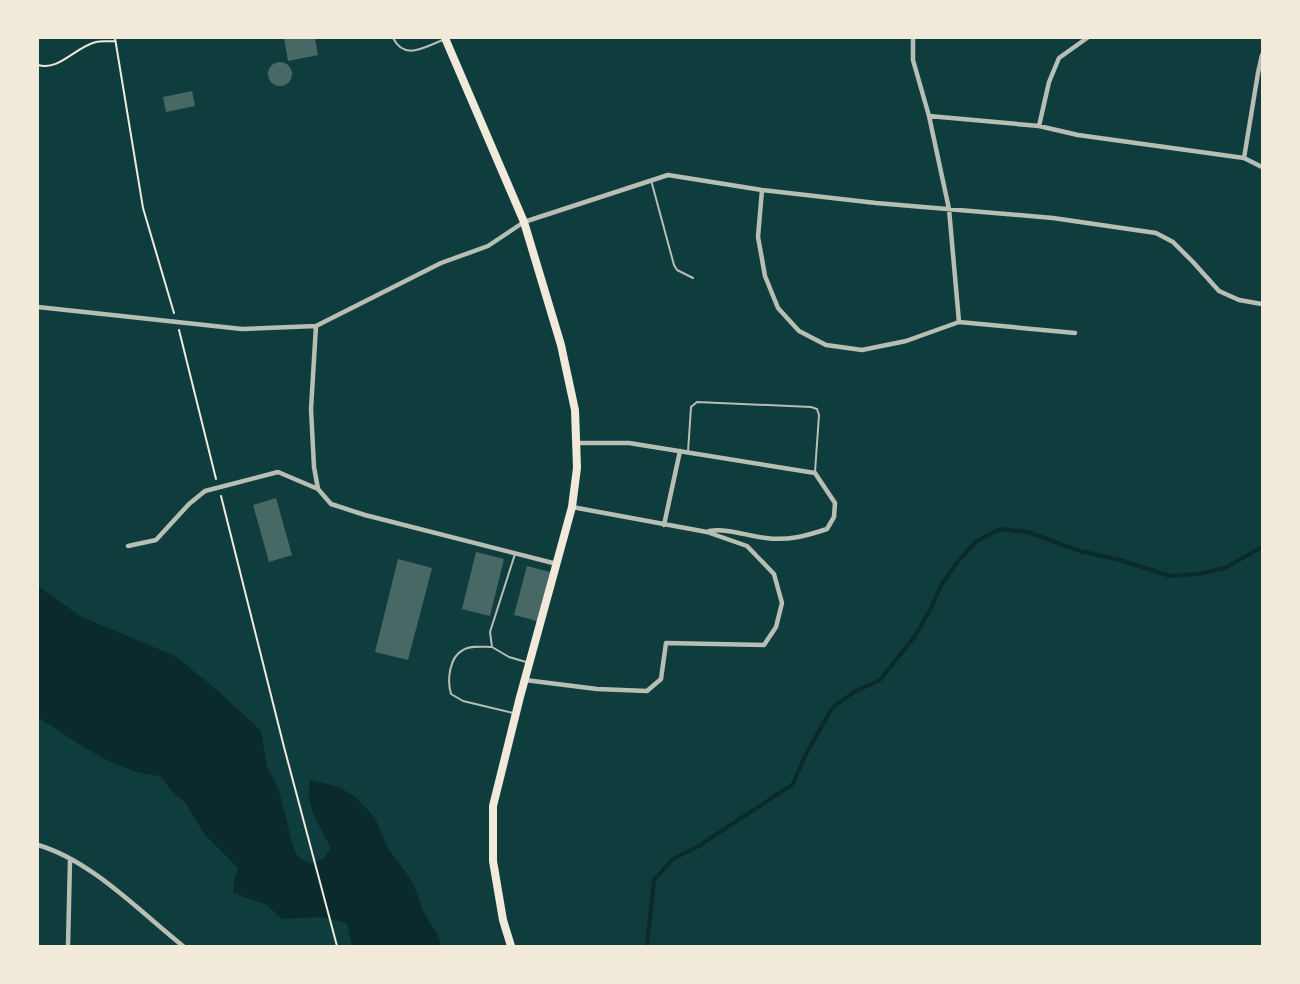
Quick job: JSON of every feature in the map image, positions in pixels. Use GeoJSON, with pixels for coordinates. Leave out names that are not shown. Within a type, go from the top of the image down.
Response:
{"type":"FeatureCollection","features":[{"type":"Feature","properties":{"kind":"main road"},"geometry":{"type":"LineString","coordinates":[[446,38],[524,222],[561,345],[575,410],[577,468],[572,507],[493,806],[493,861],[503,920],[511,946]]}},
{"type":"Feature","properties":{"kind":"street"},"geometry":{"type":"LineString","coordinates":[[913,38],[913,60],[929,116],[949,209],[959,322]]}},
{"type":"Feature","properties":{"kind":"street"},"geometry":{"type":"LineString","coordinates":[[1039,126],[1049,82],[1059,58],[1087,38]]}},
{"type":"Feature","properties":{"kind":"street"},"geometry":{"type":"LineString","coordinates":[[1245,158],[1258,73],[1263,55]]}},
{"type":"Feature","properties":{"kind":"street"},"geometry":{"type":"LineString","coordinates":[[929,116],[1039,126],[1078,135],[1245,158],[1263,167]]}},
{"type":"Feature","properties":{"kind":"street"},"geometry":{"type":"LineString","coordinates":[[38,307],[243,329],[316,326],[441,263],[488,246],[524,222],[668,175],[762,190],[1053,218],[1156,233],[1173,242],[1219,291],[1239,300],[1263,304]]}},
{"type":"Feature","properties":{"kind":"street"},"geometry":{"type":"LineString","coordinates":[[762,190],[758,237],[765,276],[778,308],[800,331],[826,345],[862,350],[906,341],[959,322],[1075,333]]}},
{"type":"Feature","properties":{"kind":"street"},"geometry":{"type":"LineString","coordinates":[[316,326],[311,409],[314,467],[318,489]]}},
{"type":"Feature","properties":{"kind":"street"},"geometry":{"type":"LineString","coordinates":[[576,443],[629,443],[815,473],[836,503],[834,517],[828,529],[789,540],[764,538],[720,529],[706,532]]}},
{"type":"Feature","properties":{"kind":"street"},"geometry":{"type":"LineString","coordinates":[[664,525],[680,450]]}},
{"type":"Feature","properties":{"kind":"street"},"geometry":{"type":"LineString","coordinates":[[128,546],[156,540],[205,491],[278,472],[318,489],[331,504],[365,515],[557,564]]}},
{"type":"Feature","properties":{"kind":"street"},"geometry":{"type":"LineString","coordinates":[[525,680],[597,689],[647,691],[661,679],[666,643],[764,645],[776,627],[782,603],[774,574],[747,546],[706,532],[572,507]]}},
{"type":"Feature","properties":{"kind":"street"},"geometry":{"type":"LineString","coordinates":[[38,845],[70,860],[115,889],[183,946]]}},
{"type":"Feature","properties":{"kind":"street"},"geometry":{"type":"LineString","coordinates":[[68,946],[70,860]]}},
{"type":"Feature","properties":{"kind":"lane"},"geometry":{"type":"LineString","coordinates":[[393,38],[398,47],[405,51],[417,50],[446,38]]}},
{"type":"Feature","properties":{"kind":"lane"},"geometry":{"type":"LineString","coordinates":[[651,180],[674,265],[677,270],[693,278]]}},
{"type":"Feature","properties":{"kind":"lane"},"geometry":{"type":"LineString","coordinates":[[688,452],[691,407],[698,402],[811,407],[817,409],[819,415],[815,473]]}},
{"type":"Feature","properties":{"kind":"lane"},"geometry":{"type":"LineString","coordinates":[[492,647],[490,632],[515,554]]}},
{"type":"Feature","properties":{"kind":"lane"},"geometry":{"type":"LineString","coordinates":[[516,714],[463,700],[451,694],[450,672],[454,659],[462,650],[474,647],[492,647],[509,657],[530,664]]}},
{"type":"Feature","properties":{"kind":"path"},"geometry":{"type":"LineString","coordinates":[[38,65],[56,64],[95,42],[115,39],[143,208],[176,322],[337,946]]}},
{"type":"Feature","properties":{"kind":"water"},"geometry":{"type":"Polygon","coordinates":[[[38,586],[80,616],[175,656],[216,689],[261,731],[267,766],[279,790],[294,850],[299,858],[311,864],[324,858],[331,848],[311,807],[310,780],[339,787],[357,798],[375,818],[388,848],[412,881],[425,915],[437,933],[442,946],[352,946],[347,923],[322,917],[283,919],[265,904],[233,893],[238,868],[205,835],[185,802],[174,794],[160,776],[111,762],[38,718],[38,586]]]}},
{"type":"Feature","properties":{"kind":"building"},"geometry":{"type":"Polygon","coordinates":[[[284,38],[315,38],[318,55],[288,61],[284,38]]]}},
{"type":"Feature","properties":{"kind":"building"},"geometry":{"type":"Polygon","coordinates":[[[280,62],[288,66],[292,74],[288,82],[280,86],[272,82],[268,74],[272,66],[280,62]]]}},
{"type":"Feature","properties":{"kind":"building"},"geometry":{"type":"Polygon","coordinates":[[[192,91],[195,106],[166,112],[163,97],[192,91]]]}},
{"type":"Feature","properties":{"kind":"building"},"geometry":{"type":"Polygon","coordinates":[[[276,498],[292,555],[269,562],[253,505],[276,498]]]}},
{"type":"Feature","properties":{"kind":"building"},"geometry":{"type":"Polygon","coordinates":[[[476,552],[504,559],[490,616],[462,609],[476,552]]]}},
{"type":"Feature","properties":{"kind":"building"},"geometry":{"type":"Polygon","coordinates":[[[398,559],[432,568],[408,660],[375,652],[398,559]]]}},
{"type":"Feature","properties":{"kind":"building"},"geometry":{"type":"Polygon","coordinates":[[[527,566],[550,572],[537,621],[514,615],[527,566]]]}},
{"type":"Feature","properties":{"kind":"waterway"},"geometry":{"type":"LineString","coordinates":[[647,946],[654,880],[673,859],[697,847],[793,784],[804,758],[832,708],[854,692],[880,680],[915,636],[942,584],[958,561],[977,541],[1000,529],[1028,532],[1080,551],[1120,560],[1170,576],[1198,574],[1225,568],[1262,547]]}}]}
